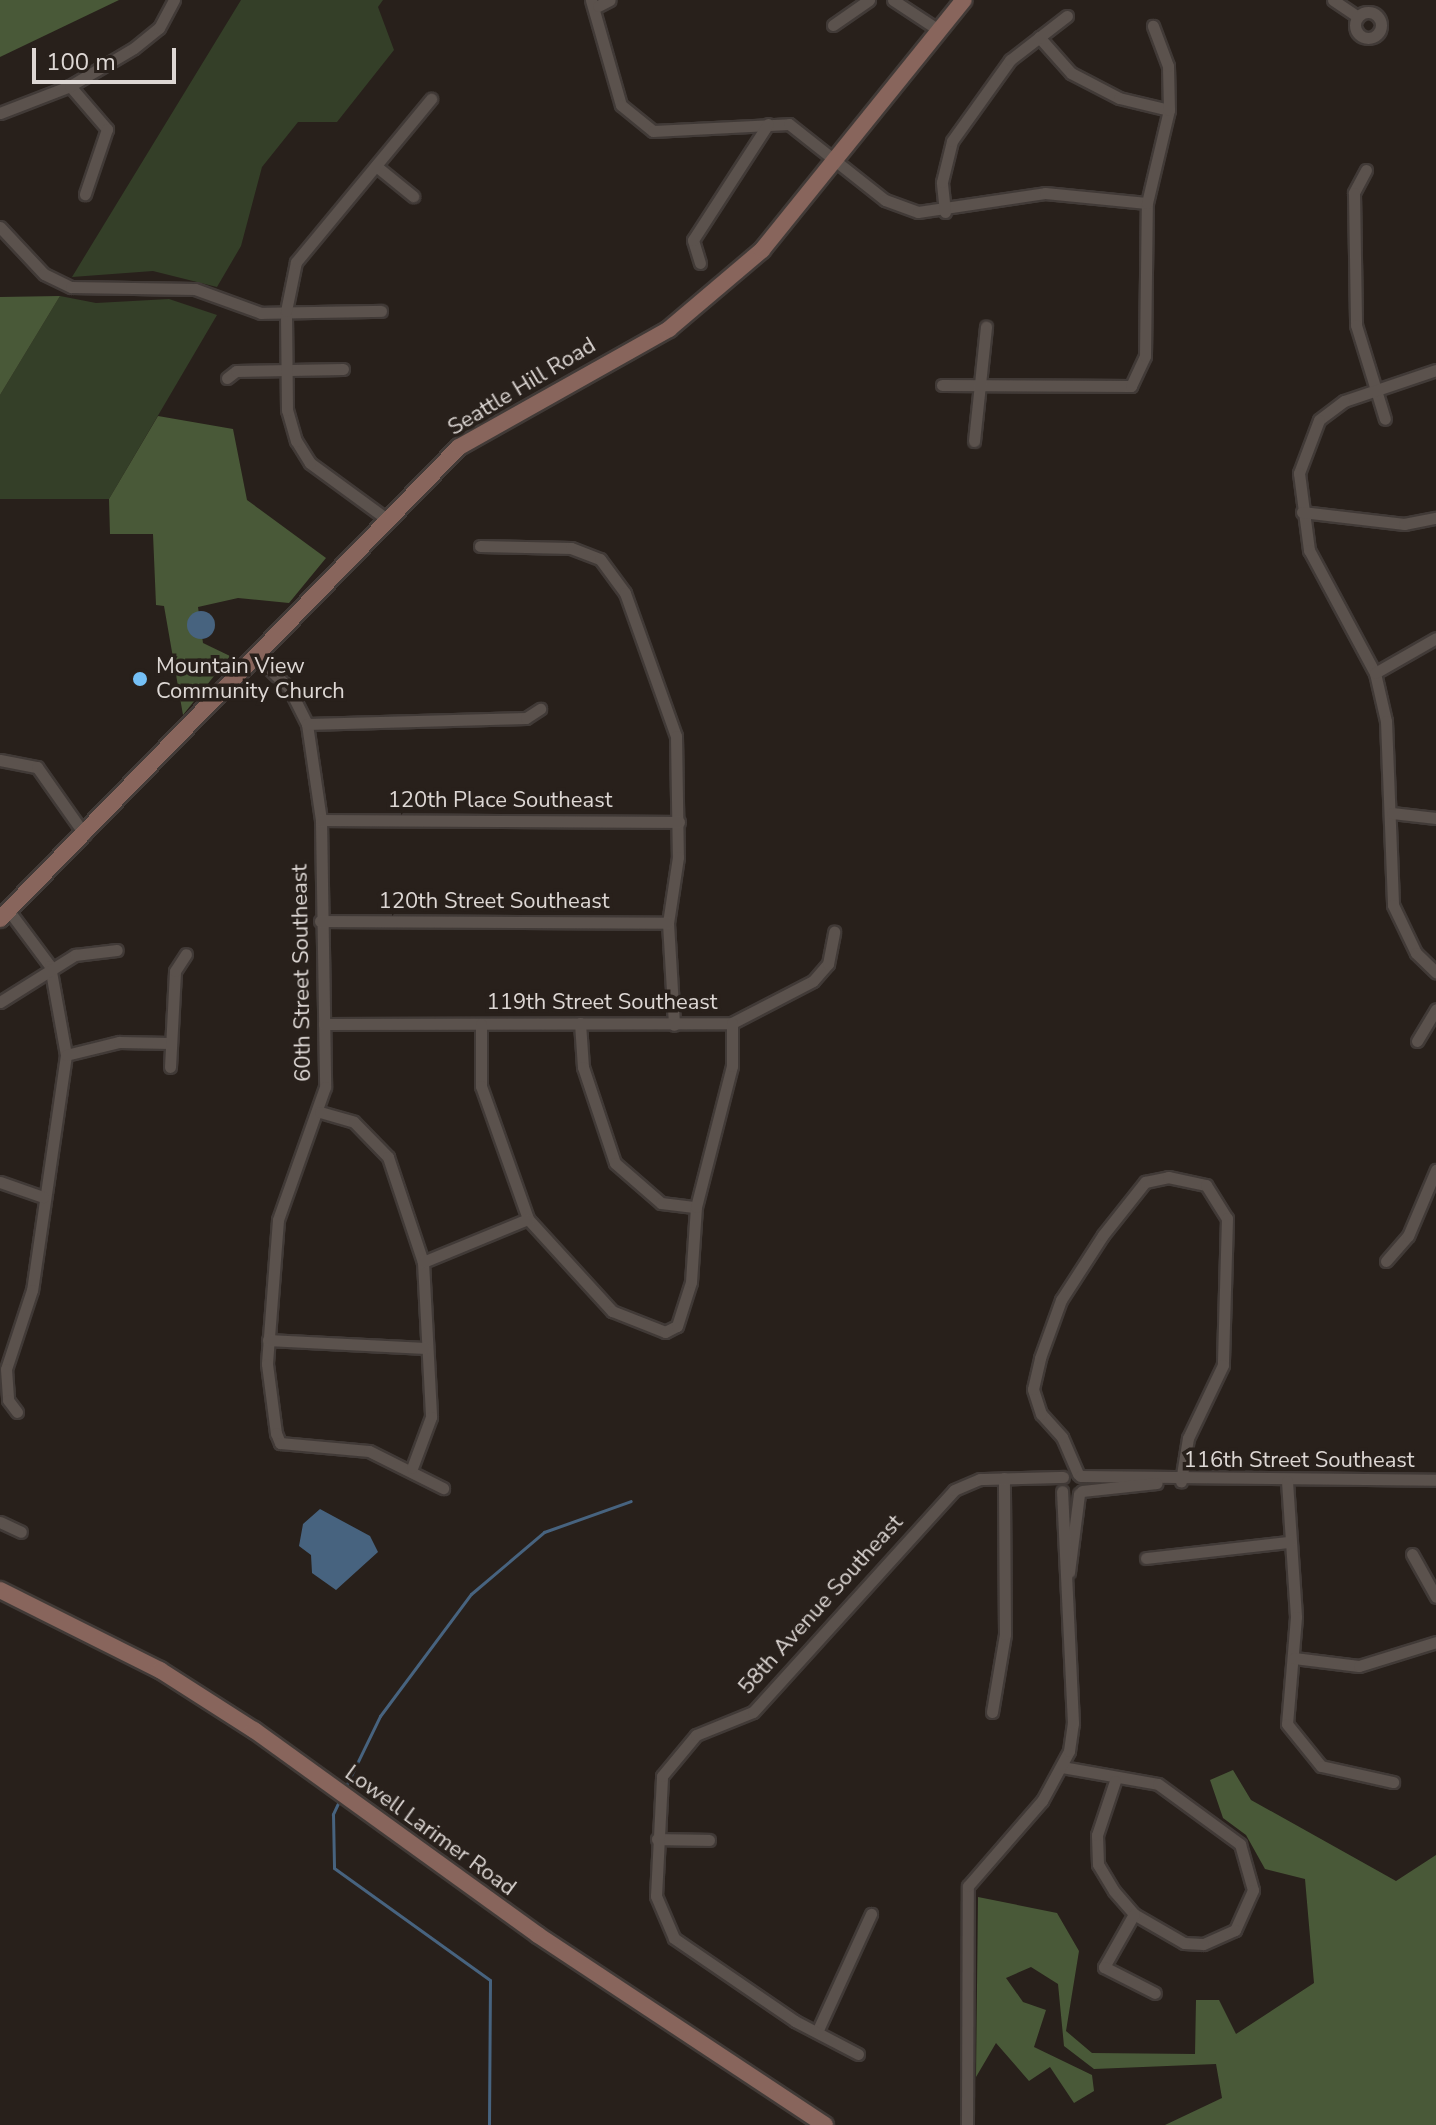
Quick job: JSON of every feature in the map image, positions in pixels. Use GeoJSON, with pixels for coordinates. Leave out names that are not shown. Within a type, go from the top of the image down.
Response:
{"type":"FeatureCollection","features":[{"type":"Feature","properties":{"kind":"main road","name":"Seattle Hill Road"},"geometry":{"type":"LineString","coordinates":[[5,915],[459,447],[669,329],[762,250],[838,158],[937,29],[964,0]]}},
{"type":"Feature","properties":{"kind":"main road","name":"Lowell Larimer Road"},"geometry":{"type":"LineString","coordinates":[[0,1590],[160,1670],[254,1730],[538,1935],[825,2125]]}},
{"type":"Feature","properties":{"kind":"street"},"geometry":{"type":"LineString","coordinates":[[0,113],[70,86],[151,35],[174,0]]}},
{"type":"Feature","properties":{"kind":"street"},"geometry":{"type":"LineString","coordinates":[[610,0],[595,3],[621,105],[634,120],[674,135],[789,124],[838,158],[885,200],[945,212],[1045,193],[1147,203]]}},
{"type":"Feature","properties":{"kind":"street"},"geometry":{"type":"LineString","coordinates":[[833,25],[869,0]]}},
{"type":"Feature","properties":{"kind":"street"},"geometry":{"type":"LineString","coordinates":[[893,0],[937,29]]}},
{"type":"Feature","properties":{"kind":"street"},"geometry":{"type":"LineString","coordinates":[[1333,0],[1357,16]]}},
{"type":"Feature","properties":{"kind":"street"},"geometry":{"type":"LineString","coordinates":[[945,212],[942,182],[952,141],[1010,60],[1067,16]]}},
{"type":"Feature","properties":{"kind":"street"},"geometry":{"type":"LineString","coordinates":[[942,385],[1131,386],[1145,356],[1151,292],[1147,203],[1169,110],[1168,66],[1153,26]]}},
{"type":"Feature","properties":{"kind":"street"},"geometry":{"type":"LineString","coordinates":[[1039,37],[1071,73],[1119,98],[1169,110]]}},
{"type":"Feature","properties":{"kind":"street"},"geometry":{"type":"LineString","coordinates":[[70,86],[107,129],[85,194]]}},
{"type":"Feature","properties":{"kind":"street"},"geometry":{"type":"LineString","coordinates":[[388,520],[310,463],[287,410],[286,311],[296,262],[431,99]]}},
{"type":"Feature","properties":{"kind":"street"},"geometry":{"type":"LineString","coordinates":[[700,263],[693,240],[768,124]]}},
{"type":"Feature","properties":{"kind":"street"},"geometry":{"type":"LineString","coordinates":[[376,166],[413,196]]}},
{"type":"Feature","properties":{"kind":"street"},"geometry":{"type":"LineString","coordinates":[[1366,170],[1354,193],[1356,325],[1385,419]]}},
{"type":"Feature","properties":{"kind":"street"},"geometry":{"type":"LineString","coordinates":[[0,227],[44,274],[71,287],[153,284],[195,289],[237,310],[381,311]]}},
{"type":"Feature","properties":{"kind":"street"},"geometry":{"type":"LineString","coordinates":[[974,441],[984,385],[986,327]]}},
{"type":"Feature","properties":{"kind":"street"},"geometry":{"type":"LineString","coordinates":[[227,378],[236,371],[343,369]]}},
{"type":"Feature","properties":{"kind":"street"},"geometry":{"type":"LineString","coordinates":[[1436,370],[1375,387],[1319,420],[1299,473],[1302,512],[1320,580],[1375,673],[1386,721],[1392,813],[1393,905],[1416,953],[1436,972]]}},
{"type":"Feature","properties":{"kind":"street"},"geometry":{"type":"LineString","coordinates":[[1302,512],[1389,524],[1436,518]]}},
{"type":"Feature","properties":{"kind":"street"},"geometry":{"type":"LineString","coordinates":[[480,546],[571,548],[600,559],[625,593],[676,736],[679,822],[668,923],[674,1025]]}},
{"type":"Feature","properties":{"kind":"street"},"geometry":{"type":"LineString","coordinates":[[1375,673],[1436,638]]}},
{"type":"Feature","properties":{"kind":"street","name":"60th Street Southeast"},"geometry":{"type":"LineString","coordinates":[[256,656],[289,688],[307,724],[321,820],[320,921],[324,1024],[320,1112],[278,1220],[268,1340],[280,1443],[344,1446],[412,1468]]}},
{"type":"Feature","properties":{"kind":"street"},"geometry":{"type":"LineString","coordinates":[[307,724],[526,718],[540,709]]}},
{"type":"Feature","properties":{"kind":"street"},"geometry":{"type":"LineString","coordinates":[[0,760],[37,767],[85,835]]}},
{"type":"Feature","properties":{"kind":"street"},"geometry":{"type":"LineString","coordinates":[[1392,813],[1436,818]]}},
{"type":"Feature","properties":{"kind":"street","name":"120th Place Southeast"},"geometry":{"type":"LineString","coordinates":[[321,820],[679,822]]}},
{"type":"Feature","properties":{"kind":"street"},"geometry":{"type":"LineString","coordinates":[[5,915],[50,966],[66,1055],[43,1197],[32,1290],[6,1369],[8,1400],[17,1412]]}},
{"type":"Feature","properties":{"kind":"street","name":"120th Street Southeast"},"geometry":{"type":"LineString","coordinates":[[320,921],[668,923]]}},
{"type":"Feature","properties":{"kind":"street","name":"119th Street Southeast"},"geometry":{"type":"LineString","coordinates":[[324,1024],[732,1023],[813,981],[828,964],[834,932]]}},
{"type":"Feature","properties":{"kind":"street"},"geometry":{"type":"LineString","coordinates":[[0,1002],[50,966],[117,950]]}},
{"type":"Feature","properties":{"kind":"street"},"geometry":{"type":"LineString","coordinates":[[170,1067],[175,971],[186,954]]}},
{"type":"Feature","properties":{"kind":"street"},"geometry":{"type":"LineString","coordinates":[[1417,1041],[1436,1009]]}},
{"type":"Feature","properties":{"kind":"street"},"geometry":{"type":"LineString","coordinates":[[580,1023],[583,1067],[615,1163],[661,1203],[696,1207]]}},
{"type":"Feature","properties":{"kind":"street"},"geometry":{"type":"LineString","coordinates":[[481,1024],[481,1086],[528,1219],[612,1311],[635,1326],[677,1326],[695,1266],[696,1207],[732,1066],[732,1023]]}},
{"type":"Feature","properties":{"kind":"street"},"geometry":{"type":"LineString","coordinates":[[66,1055],[119,1042],[170,1043]]}},
{"type":"Feature","properties":{"kind":"street"},"geometry":{"type":"LineString","coordinates":[[320,1112],[354,1122],[388,1157],[423,1262],[425,1348],[431,1417],[412,1468],[443,1488]]}},
{"type":"Feature","properties":{"kind":"street"},"geometry":{"type":"LineString","coordinates":[[1386,1261],[1408,1236],[1436,1170]]}},
{"type":"Feature","properties":{"kind":"street"},"geometry":{"type":"LineString","coordinates":[[1069,1573],[1080,1493],[1079,1475],[1033,1389],[1061,1300],[1145,1182],[1168,1177],[1206,1185],[1227,1218],[1225,1349],[1181,1455],[1181,1481]]}},
{"type":"Feature","properties":{"kind":"street"},"geometry":{"type":"LineString","coordinates":[[0,1182],[43,1197]]}},
{"type":"Feature","properties":{"kind":"street"},"geometry":{"type":"LineString","coordinates":[[423,1262],[528,1219]]}},
{"type":"Feature","properties":{"kind":"street"},"geometry":{"type":"LineString","coordinates":[[268,1340],[425,1348]]}},
{"type":"Feature","properties":{"kind":"street"},"geometry":{"type":"LineString","coordinates":[[967,2125],[968,1886],[1062,1767],[1073,1723],[1069,1573],[1062,1483],[1068,1455]]}},
{"type":"Feature","properties":{"kind":"street","name":"116th Street Southeast"},"geometry":{"type":"LineString","coordinates":[[1062,1483],[1079,1475],[1162,1481],[1436,1480]]}},
{"type":"Feature","properties":{"kind":"street"},"geometry":{"type":"LineString","coordinates":[[992,1712],[1005,1634],[1004,1478]]}},
{"type":"Feature","properties":{"kind":"street","name":"58th Avenue Southeast"},"geometry":{"type":"LineString","coordinates":[[858,2054],[817,2032],[674,1938],[658,1910],[657,1842],[662,1776],[681,1747],[753,1712],[954,1490],[1004,1478],[1039,1478],[1062,1483]]}},
{"type":"Feature","properties":{"kind":"street","name":"116th Street Southeast"},"geometry":{"type":"LineString","coordinates":[[1062,1483],[1080,1493],[1162,1481]]}},
{"type":"Feature","properties":{"kind":"street"},"geometry":{"type":"LineString","coordinates":[[1287,1481],[1294,1658],[1283,1704],[1306,1755],[1339,1773],[1393,1782]]}},
{"type":"Feature","properties":{"kind":"street"},"geometry":{"type":"LineString","coordinates":[[0,1522],[21,1532]]}},
{"type":"Feature","properties":{"kind":"street"},"geometry":{"type":"LineString","coordinates":[[1146,1558],[1289,1542]]}},
{"type":"Feature","properties":{"kind":"street"},"geometry":{"type":"LineString","coordinates":[[1412,1554],[1436,1597]]}},
{"type":"Feature","properties":{"kind":"street"},"geometry":{"type":"LineString","coordinates":[[1294,1658],[1359,1666],[1436,1642]]}},
{"type":"Feature","properties":{"kind":"street"},"geometry":{"type":"LineString","coordinates":[[1062,1767],[1115,1781],[1158,1784],[1240,1844],[1253,1890],[1235,1930],[1203,1944],[1184,1943],[1134,1914],[1098,1864],[1097,1835],[1115,1781]]}},
{"type":"Feature","properties":{"kind":"street"},"geometry":{"type":"LineString","coordinates":[[657,1842],[709,1840]]}},
{"type":"Feature","properties":{"kind":"street"},"geometry":{"type":"LineString","coordinates":[[817,2032],[871,1914]]}},
{"type":"Feature","properties":{"kind":"street"},"geometry":{"type":"LineString","coordinates":[[1134,1914],[1104,1967],[1155,1993]]}},
{"type":"Feature","properties":{"kind":"green space"},"geometry":{"type":"Polygon","coordinates":[[[0,0],[119,0],[0,57],[0,0]]]}},
{"type":"Feature","properties":{"kind":"green space"},"geometry":{"type":"Polygon","coordinates":[[[241,0],[383,0],[378,7],[394,50],[337,122],[298,122],[262,167],[241,246],[217,287],[153,271],[72,277],[241,0]]]}},
{"type":"Feature","properties":{"kind":"green space"},"geometry":{"type":"Polygon","coordinates":[[[60,296],[96,303],[169,299],[217,315],[109,499],[0,499],[0,395],[60,296]]]}},
{"type":"Feature","properties":{"kind":"green space"},"geometry":{"type":"Polygon","coordinates":[[[60,296],[0,395],[0,297],[60,296]]]}},
{"type":"Feature","properties":{"kind":"green space"},"geometry":{"type":"Polygon","coordinates":[[[158,416],[233,429],[247,500],[326,558],[289,603],[238,598],[198,607],[203,643],[230,656],[183,715],[164,606],[156,605],[153,534],[110,534],[109,499],[158,416]]]}},
{"type":"Feature","properties":{"kind":"green space"},"geometry":{"type":"Polygon","coordinates":[[[1233,1770],[1251,1800],[1396,1881],[1436,1855],[1436,2125],[1165,2125],[1222,2098],[1216,2064],[1094,2069],[1064,2046],[1058,1984],[1031,1967],[1006,1978],[1023,2002],[1046,2010],[1034,2047],[1092,2075],[1094,2091],[1074,2103],[1050,2067],[1029,2081],[996,2043],[976,2077],[978,1897],[1057,1913],[1079,1951],[1066,2031],[1092,2053],[1195,2054],[1196,2000],[1219,2000],[1236,2034],[1314,1983],[1305,1879],[1265,1869],[1246,1835],[1223,1818],[1210,1780],[1233,1770]]]}},
{"type":"Feature","properties":{"kind":"water"},"geometry":{"type":"Polygon","coordinates":[[[201,611],[211,615],[215,625],[211,635],[201,639],[191,635],[187,625],[191,615],[201,611]]]}},
{"type":"Feature","properties":{"kind":"water"},"geometry":{"type":"Polygon","coordinates":[[[320,1509],[370,1536],[378,1552],[336,1590],[312,1573],[311,1555],[299,1546],[303,1524],[320,1509]]]}},
{"type":"Feature","properties":{"kind":"waterway"},"geometry":{"type":"LineString","coordinates":[[345,1788],[380,1716],[471,1594],[544,1532],[631,1501]]}},
{"type":"Feature","properties":{"kind":"waterway"},"geometry":{"type":"LineString","coordinates":[[340,1799],[333,1814],[334,1868],[490,1980],[489,2125]]}},
{"type":"Feature","properties":{"kind":"place","name":"Mountain View Community Church"},"geometry":{"type":"Point","coordinates":[140,679]}}]}
